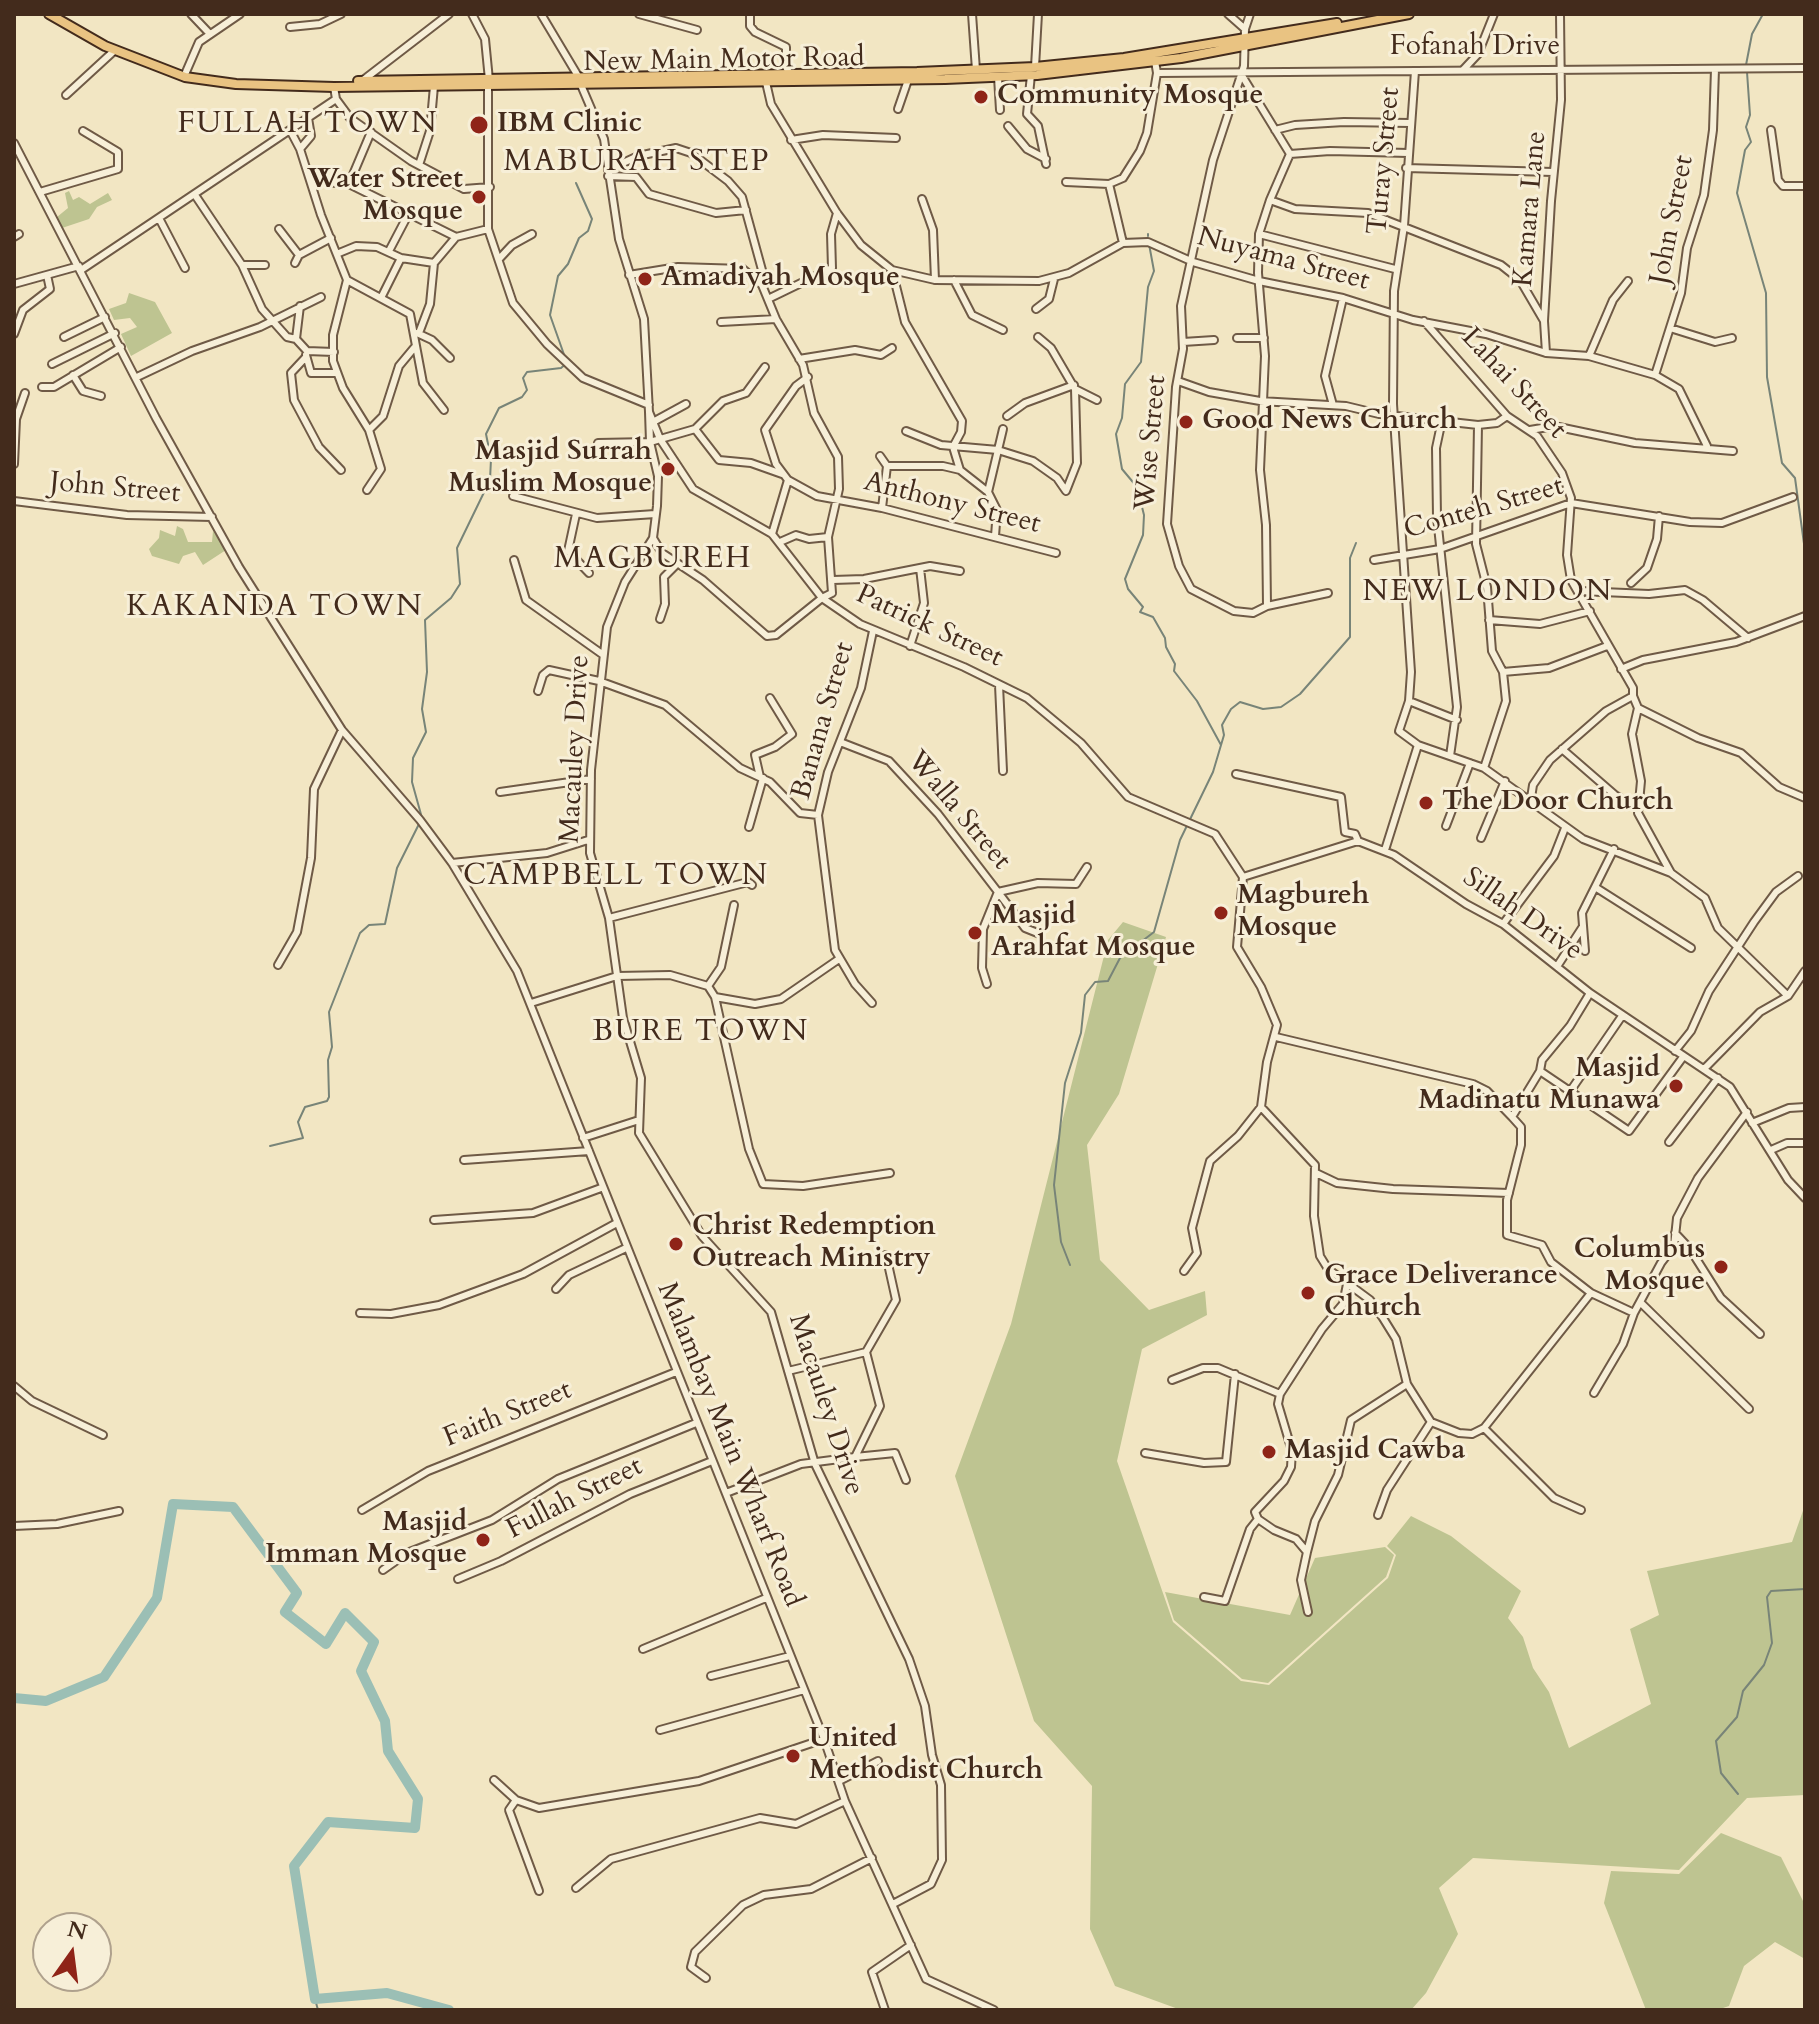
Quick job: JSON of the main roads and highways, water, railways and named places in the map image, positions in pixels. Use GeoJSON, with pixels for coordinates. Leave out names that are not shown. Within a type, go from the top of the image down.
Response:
{"type":"FeatureCollection","features":[{"type":"Feature","properties":{"kind":"highway","name":"New Main Motor Road"},"geometry":{"type":"LineString","coordinates":[[49,14],[115,50],[185,77],[236,84],[334,87],[765,78],[908,80],[976,70],[1033,71],[1155,61],[1246,38],[1409,14]]}},
{"type":"Feature","properties":{"kind":"highway","name":"New Main Motor Road"},"geometry":{"type":"LineString","coordinates":[[58,14],[107,41],[186,72],[252,80],[488,83]]}},
{"type":"Feature","properties":{"kind":"highway","name":"New Main Motor Road"},"geometry":{"type":"LineString","coordinates":[[765,78],[790,74],[998,77],[1385,14]]}},
{"type":"Feature","properties":{"kind":"waterway"},"geometry":{"type":"LineString","coordinates":[[1746,65],[1752,34],[1763,14]]}},
{"type":"Feature","properties":{"kind":"waterway"},"geometry":{"type":"LineString","coordinates":[[1747,72],[1750,115],[1746,127],[1751,142],[1745,150],[1737,193],[1766,293],[1767,377],[1782,463],[1795,478],[1805,551]]}},
{"type":"Feature","properties":{"kind":"waterway"},"geometry":{"type":"LineString","coordinates":[[422,818],[412,782],[413,758],[426,732],[422,709],[427,672],[425,620],[451,598],[460,584],[457,548],[490,480],[491,459],[486,434],[499,408],[522,397],[527,390],[523,378],[527,372],[561,368],[567,363],[550,315],[558,276],[568,264],[579,238],[588,231],[592,219],[576,183]]}},
{"type":"Feature","properties":{"kind":"waterway"},"geometry":{"type":"LineString","coordinates":[[1149,244],[1154,271],[1148,287],[1141,362],[1125,384],[1122,418],[1116,434],[1122,469],[1137,487],[1144,515],[1143,535],[1125,579],[1128,589],[1143,607],[1140,612],[1153,617],[1165,638],[1175,664],[1174,671],[1197,701],[1221,745]]}},
{"type":"Feature","properties":{"kind":"waterway"},"geometry":{"type":"LineString","coordinates":[[1070,1265],[1061,1242],[1054,1185],[1065,1083],[1081,1033],[1085,995],[1095,982],[1108,981],[1120,958],[1154,932],[1180,840],[1213,772],[1224,735],[1222,725],[1231,709],[1240,702],[1263,709],[1281,707],[1300,694],[1350,637],[1350,558],[1356,543]]}},
{"type":"Feature","properties":{"kind":"waterway"},"geometry":{"type":"LineString","coordinates":[[270,1146],[303,1138],[298,1122],[305,1107],[327,1101],[329,1097],[328,1060],[332,1047],[329,1012],[360,933],[369,925],[385,924],[397,868],[419,824]]}},
{"type":"Feature","properties":{"kind":"waterway"},"geometry":{"type":"LineString","coordinates":[[14,1698],[46,1701],[104,1677],[157,1598],[173,1504],[233,1507],[297,1593],[285,1612],[326,1644],[345,1613],[374,1642],[361,1671],[385,1721],[388,1751],[418,1799],[415,1828],[328,1822],[294,1866],[315,1999],[387,1993],[449,2010]]}},
{"type":"Feature","properties":{"kind":"waterway"},"geometry":{"type":"LineString","coordinates":[[1738,1794],[1721,1773],[1716,1741],[1737,1717],[1743,1691],[1764,1665],[1772,1643],[1767,1597],[1771,1591],[1805,1589]]}},
{"type":"Feature","properties":{"kind":"waterway"},"geometry":{"type":"LineString","coordinates":[[315,1999],[318,2010]]}},
{"type":"Feature","properties":{"kind":"place","name":"Community Mosque"},"geometry":{"type":"Point","coordinates":[981,97]}},
{"type":"Feature","properties":{"kind":"place","name":"IBM Clinic"},"geometry":{"type":"Point","coordinates":[479,125]}},
{"type":"Feature","properties":{"kind":"place","name":"Water Street Mosque"},"geometry":{"type":"Point","coordinates":[479,197]}},
{"type":"Feature","properties":{"kind":"place","name":"Amadiyah Mosque"},"geometry":{"type":"Point","coordinates":[645,279]}},
{"type":"Feature","properties":{"kind":"place","name":"Good News Church"},"geometry":{"type":"Point","coordinates":[1186,422]}},
{"type":"Feature","properties":{"kind":"place","name":"Masjid Surrah Muslim Mosque"},"geometry":{"type":"Point","coordinates":[668,469]}},
{"type":"Feature","properties":{"kind":"place","name":"The Door Church"},"geometry":{"type":"Point","coordinates":[1426,803]}},
{"type":"Feature","properties":{"kind":"place","name":"Magbureh Mosque"},"geometry":{"type":"Point","coordinates":[1221,913]}},
{"type":"Feature","properties":{"kind":"place","name":"Masjid Arahfat Mosque"},"geometry":{"type":"Point","coordinates":[975,933]}},
{"type":"Feature","properties":{"kind":"place","name":"Masjid Madinatu Munawa"},"geometry":{"type":"Point","coordinates":[1676,1086]}},
{"type":"Feature","properties":{"kind":"place","name":"Christ Redemption Outreach Ministry"},"geometry":{"type":"Point","coordinates":[676,1244]}},
{"type":"Feature","properties":{"kind":"place","name":"Columbus Mosque"},"geometry":{"type":"Point","coordinates":[1721,1267]}},
{"type":"Feature","properties":{"kind":"place","name":"Grace Deliverance Church"},"geometry":{"type":"Point","coordinates":[1308,1293]}},
{"type":"Feature","properties":{"kind":"place","name":"Masjid Cawba"},"geometry":{"type":"Point","coordinates":[1269,1452]}},
{"type":"Feature","properties":{"kind":"place","name":"Masjid Imman Mosque"},"geometry":{"type":"Point","coordinates":[483,1540]}},
{"type":"Feature","properties":{"kind":"place","name":"United Methodist Church"},"geometry":{"type":"Point","coordinates":[793,1756]}},
{"type":"Feature","properties":{"kind":"district","name":"FULLAH TOWN"},"geometry":{"type":"Point","coordinates":[308,125]}},
{"type":"Feature","properties":{"kind":"district","name":"MABURAH STEP"},"geometry":{"type":"Point","coordinates":[637,163]}},
{"type":"Feature","properties":{"kind":"district","name":"MAGBUREH"},"geometry":{"type":"Point","coordinates":[653,560]}},
{"type":"Feature","properties":{"kind":"district","name":"NEW LONDON"},"geometry":{"type":"Point","coordinates":[1488,593]}},
{"type":"Feature","properties":{"kind":"district","name":"KAKANDA TOWN"},"geometry":{"type":"Point","coordinates":[275,608]}},
{"type":"Feature","properties":{"kind":"district","name":"CAMPBELL TOWN"},"geometry":{"type":"Point","coordinates":[616,877]}},
{"type":"Feature","properties":{"kind":"district","name":"BURE TOWN"},"geometry":{"type":"Point","coordinates":[701,1033]}}]}
